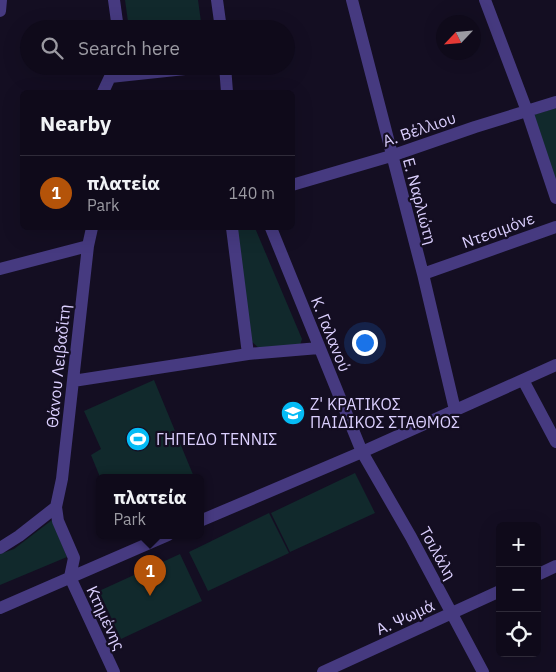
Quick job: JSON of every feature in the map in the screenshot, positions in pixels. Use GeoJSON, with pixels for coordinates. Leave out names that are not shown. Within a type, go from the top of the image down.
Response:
{"type":"FeatureCollection","features":[{"type":"Feature","properties":{"kind":"street"},"geometry":{"type":"LineString","coordinates":[[0,11],[1,0]]}},
{"type":"Feature","properties":{"kind":"street"},"geometry":{"type":"LineString","coordinates":[[114,0],[117,20]]}},
{"type":"Feature","properties":{"kind":"street"},"geometry":{"type":"LineString","coordinates":[[217,0],[220,20]]}},
{"type":"Feature","properties":{"kind":"street","name":"Ε. Ναρλιώτη"},"geometry":{"type":"LineString","coordinates":[[352,0],[423,274],[455,410]]}},
{"type":"Feature","properties":{"kind":"street"},"geometry":{"type":"LineString","coordinates":[[485,0],[527,111],[556,198]]}},
{"type":"Feature","properties":{"kind":"street"},"geometry":{"type":"LineString","coordinates":[[104,90],[110,75]]}},
{"type":"Feature","properties":{"kind":"street"},"geometry":{"type":"LineString","coordinates":[[226,75],[227,90]]}},
{"type":"Feature","properties":{"kind":"street","name":"Α. Βέλλιου"},"geometry":{"type":"LineString","coordinates":[[295,184],[391,156],[556,102]]}},
{"type":"Feature","properties":{"kind":"street","name":"Ντεσιμόνε"},"geometry":{"type":"LineString","coordinates":[[423,274],[556,227]]}},
{"type":"Feature","properties":{"kind":"street","name":"Θάνου Λειβαδίτη"},"geometry":{"type":"LineString","coordinates":[[70,577],[74,558],[58,521],[56,507],[62,479],[88,246],[92,230]]}},
{"type":"Feature","properties":{"kind":"street"},"geometry":{"type":"LineString","coordinates":[[232,230],[248,354]]}},
{"type":"Feature","properties":{"kind":"street","name":"Κ. Γαλανού"},"geometry":{"type":"LineString","coordinates":[[272,230],[362,452]]}},
{"type":"Feature","properties":{"kind":"street"},"geometry":{"type":"LineString","coordinates":[[0,269],[88,246]]}},
{"type":"Feature","properties":{"kind":"street"},"geometry":{"type":"LineString","coordinates":[[73,381],[248,354],[319,348]]}},
{"type":"Feature","properties":{"kind":"street"},"geometry":{"type":"LineString","coordinates":[[204,519],[362,452],[556,365]]}},
{"type":"Feature","properties":{"kind":"street"},"geometry":{"type":"LineString","coordinates":[[523,380],[556,442]]}},
{"type":"Feature","properties":{"kind":"street","name":"Τσιλάλη"},"geometry":{"type":"LineString","coordinates":[[362,452],[411,537],[483,672]]}},
{"type":"Feature","properties":{"kind":"street"},"geometry":{"type":"LineString","coordinates":[[0,548],[19,536],[56,507]]}},
{"type":"Feature","properties":{"kind":"street"},"geometry":{"type":"LineString","coordinates":[[0,608],[159,539]]}},
{"type":"Feature","properties":{"kind":"street"},"geometry":{"type":"LineString","coordinates":[[541,573],[556,566]]}},
{"type":"Feature","properties":{"kind":"street","name":"Κτημένης"},"geometry":{"type":"LineString","coordinates":[[70,577],[114,672]]}},
{"type":"Feature","properties":{"kind":"street","name":"Α. Ψωμά"},"geometry":{"type":"LineString","coordinates":[[323,672],[496,593]]}},
{"type":"Feature","properties":{"kind":"green space"},"geometry":{"type":"Polygon","coordinates":[[[125,0],[198,0],[201,20],[128,20],[125,0]]]}},
{"type":"Feature","properties":{"kind":"green space"},"geometry":{"type":"Polygon","coordinates":[[[556,108],[556,187],[533,115],[556,108]]]}},
{"type":"Feature","properties":{"kind":"green space"},"geometry":{"type":"Polygon","coordinates":[[[236,230],[256,230],[302,339],[300,345],[261,350],[251,341],[236,230]]]}},
{"type":"Feature","properties":{"kind":"green space","name":"ΓΗΠΕΔΟ ΤΕΝΝΙΣ"},"geometry":{"type":"Polygon","coordinates":[[[154,380],[193,474],[99,474],[91,455],[101,449],[84,411],[154,380]]]}},
{"type":"Feature","properties":{"kind":"green space"},"geometry":{"type":"Polygon","coordinates":[[[355,473],[375,513],[290,552],[271,513],[355,473]]]}},
{"type":"Feature","properties":{"kind":"green space"},"geometry":{"type":"Polygon","coordinates":[[[269,513],[289,553],[208,591],[189,552],[269,513]]]}},
{"type":"Feature","properties":{"kind":"green space"},"geometry":{"type":"Polygon","coordinates":[[[52,520],[67,557],[0,585],[0,554],[14,549],[52,520]]]}},
{"type":"Feature","properties":{"kind":"green space"},"geometry":{"type":"Polygon","coordinates":[[[180,554],[202,601],[121,639],[99,591],[180,554]]]}},
{"type":"Feature","properties":{"kind":"place","name":"Ζ' ΚΡΑΤΙΚΟΣ ΠΑΙΔΙΚΟΣ ΣΤΑΘΜΟΣ"},"geometry":{"type":"Point","coordinates":[293,413]}},
{"type":"Feature","properties":{"kind":"place","name":"ΓΗΠΕΔΟ ΤΕΝΝΙΣ"},"geometry":{"type":"Point","coordinates":[138,439]}},
{"type":"Feature","properties":{"kind":"place","name":"πλατεία"},"geometry":{"type":"Point","coordinates":[150,596]}}]}
